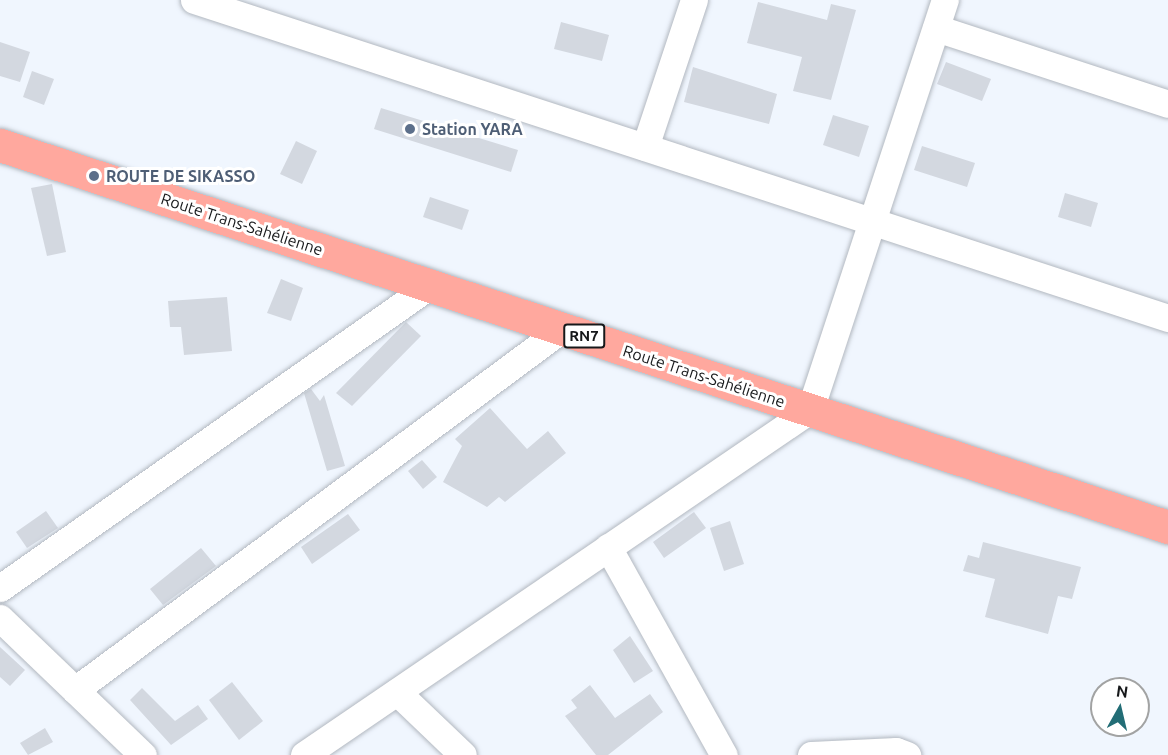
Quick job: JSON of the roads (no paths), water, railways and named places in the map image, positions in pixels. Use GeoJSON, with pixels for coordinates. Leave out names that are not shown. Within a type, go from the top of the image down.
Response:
{"type":"FeatureCollection","features":[{"type":"Feature","properties":{"kind":"highway","name":"Route Trans-Sahélienne"},"geometry":{"type":"LineString","coordinates":[[0,145],[1168,527]]}},
{"type":"Feature","properties":{"kind":"street"},"geometry":{"type":"LineString","coordinates":[[194,0],[1168,318]]}},
{"type":"Feature","properties":{"kind":"street"},"geometry":{"type":"LineString","coordinates":[[645,147],[694,0]]}},
{"type":"Feature","properties":{"kind":"street"},"geometry":{"type":"LineString","coordinates":[[304,755],[810,410],[945,0]]}},
{"type":"Feature","properties":{"kind":"street"},"geometry":{"type":"LineString","coordinates":[[936,28],[1168,102]]}},
{"type":"Feature","properties":{"kind":"street"},"geometry":{"type":"LineString","coordinates":[[0,588],[429,285]]}},
{"type":"Feature","properties":{"kind":"street"},"geometry":{"type":"LineString","coordinates":[[75,690],[562,329]]}},
{"type":"Feature","properties":{"kind":"street"},"geometry":{"type":"LineString","coordinates":[[608,547],[724,755]]}},
{"type":"Feature","properties":{"kind":"street"},"geometry":{"type":"LineString","coordinates":[[0,618],[143,755]]}},
{"type":"Feature","properties":{"kind":"street"},"geometry":{"type":"LineString","coordinates":[[397,692],[463,755]]}},
{"type":"Feature","properties":{"kind":"street"},"geometry":{"type":"LineString","coordinates":[[811,755],[896,751],[907,755]]}},
{"type":"Feature","properties":{"kind":"place","name":"Station YARA"},"geometry":{"type":"Point","coordinates":[410,129]}},
{"type":"Feature","properties":{"kind":"place","name":"ROUTE DE SIKASSO"},"geometry":{"type":"Point","coordinates":[94,176]}}]}
